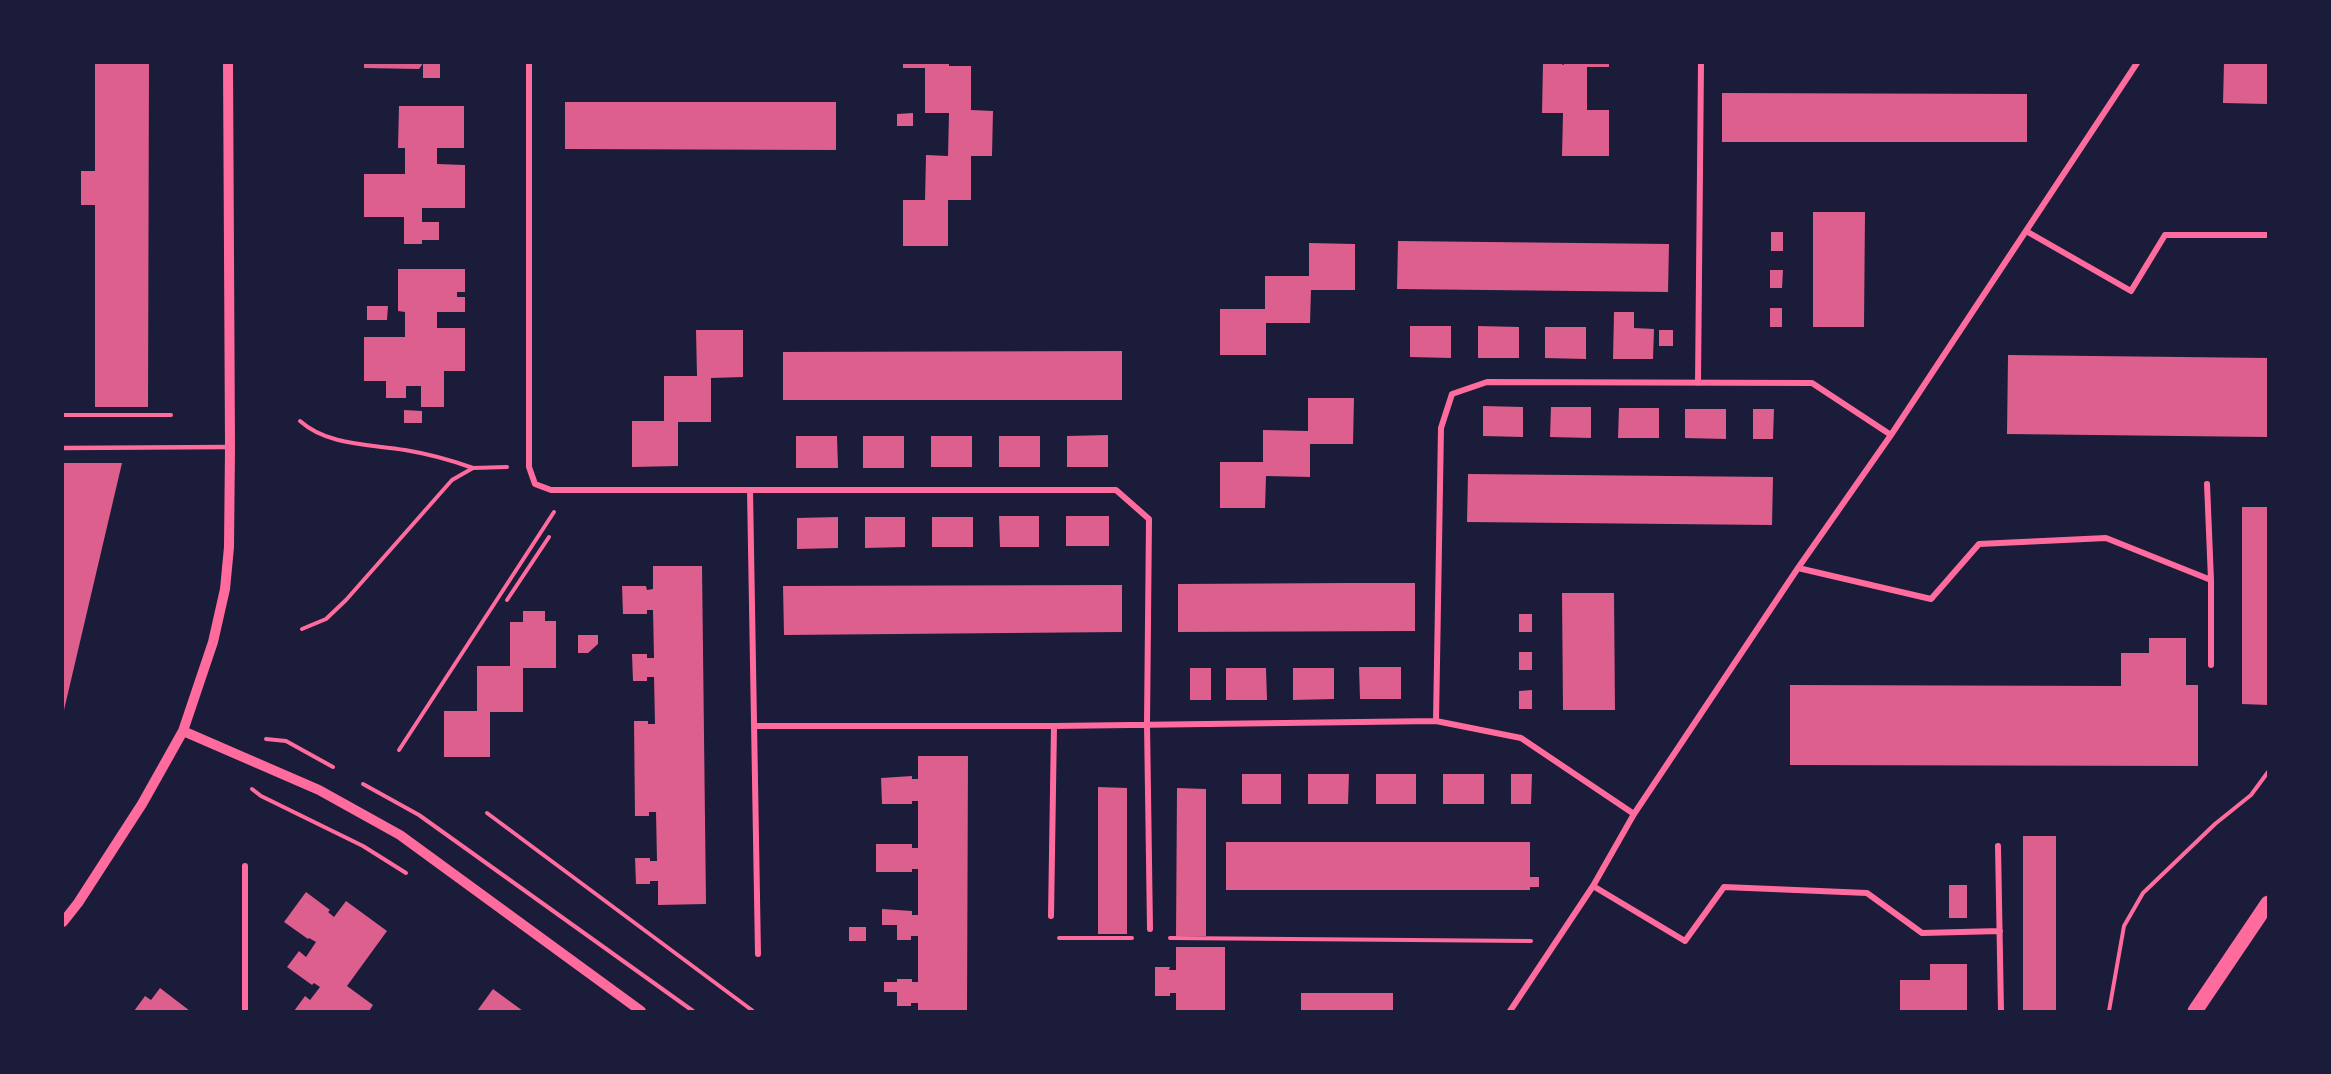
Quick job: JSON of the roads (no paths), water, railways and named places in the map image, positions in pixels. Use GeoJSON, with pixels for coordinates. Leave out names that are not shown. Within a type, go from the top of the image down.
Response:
{"type":"FeatureCollection","features":[{"type":"Feature","properties":{"kind":"main road"},"geometry":{"type":"LineString","coordinates":[[2195,1011],[2268,903]]}},
{"type":"Feature","properties":{"kind":"street"},"geometry":{"type":"LineString","coordinates":[[63,922],[78,903],[131,821],[183,730],[213,642],[225,590],[229,546],[230,447],[228,63]]}},
{"type":"Feature","properties":{"kind":"street"},"geometry":{"type":"LineString","coordinates":[[529,63],[529,467],[535,484],[551,490],[1116,490],[1149,519],[1147,724],[1150,929]]}},
{"type":"Feature","properties":{"kind":"street"},"geometry":{"type":"LineString","coordinates":[[1698,383],[1701,63]]}},
{"type":"Feature","properties":{"kind":"street"},"geometry":{"type":"LineString","coordinates":[[1510,1011],[1593,886],[1634,814],[1798,568],[1891,435],[2137,63]]}},
{"type":"Feature","properties":{"kind":"street"},"geometry":{"type":"LineString","coordinates":[[2026,231],[2131,291],[2165,235],[2268,235]]}},
{"type":"Feature","properties":{"kind":"street"},"geometry":{"type":"LineString","coordinates":[[1436,722],[1441,428],[1452,394],[1486,382],[1812,383],[1891,435]]}},
{"type":"Feature","properties":{"kind":"street"},"geometry":{"type":"LineString","coordinates":[[2207,484],[2211,580],[2211,665]]}},
{"type":"Feature","properties":{"kind":"street"},"geometry":{"type":"LineString","coordinates":[[750,490],[758,954]]}},
{"type":"Feature","properties":{"kind":"street"},"geometry":{"type":"LineString","coordinates":[[1798,568],[1931,598],[1979,544],[2106,538],[2211,580]]}},
{"type":"Feature","properties":{"kind":"street"},"geometry":{"type":"LineString","coordinates":[[754,726],[1436,722],[1521,738],[1634,814]]}},
{"type":"Feature","properties":{"kind":"street"},"geometry":{"type":"LineString","coordinates":[[1051,916],[1054,726]]}},
{"type":"Feature","properties":{"kind":"street"},"geometry":{"type":"LineString","coordinates":[[183,730],[319,790],[400,835],[641,1011]]}},
{"type":"Feature","properties":{"kind":"street"},"geometry":{"type":"LineString","coordinates":[[1998,846],[2001,1011]]}},
{"type":"Feature","properties":{"kind":"street"},"geometry":{"type":"LineString","coordinates":[[244,1011],[245,866]]}},
{"type":"Feature","properties":{"kind":"street"},"geometry":{"type":"LineString","coordinates":[[1593,886],[1685,941],[1724,887],[1867,893],[1922,933],[2000,932]]}},
{"type":"Feature","properties":{"kind":"lane"},"geometry":{"type":"LineString","coordinates":[[63,448],[230,447]]}}]}
